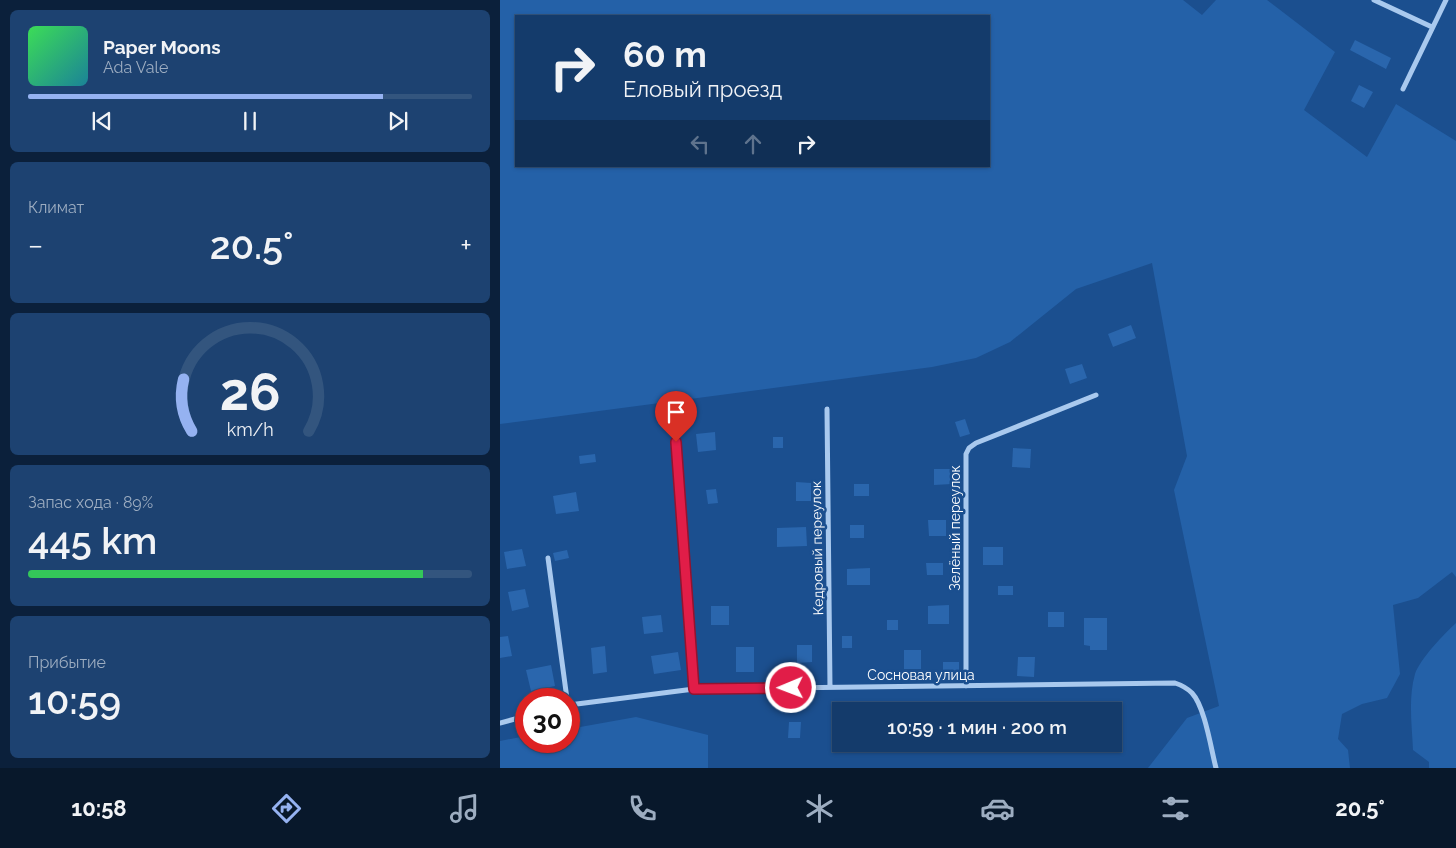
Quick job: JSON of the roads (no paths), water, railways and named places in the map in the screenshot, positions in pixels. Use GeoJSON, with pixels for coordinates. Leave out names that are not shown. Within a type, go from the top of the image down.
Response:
{"type":"FeatureCollection","features":[{"type":"Feature","properties":{"kind":"street"},"geometry":{"type":"LineString","coordinates":[[1374,0],[1432,28]]}},
{"type":"Feature","properties":{"kind":"street"},"geometry":{"type":"LineString","coordinates":[[1402,89],[1446,0]]}},
{"type":"Feature","properties":{"kind":"street","name":"Зелёный переулок"},"geometry":{"type":"LineString","coordinates":[[966,686],[966,454],[968,448],[976,443],[1096,396]]}},
{"type":"Feature","properties":{"kind":"street","name":"Кедровый переулок"},"geometry":{"type":"LineString","coordinates":[[827,409],[830,687]]}},
{"type":"Feature","properties":{"kind":"street"},"geometry":{"type":"LineString","coordinates":[[676,442],[694,689]]}},
{"type":"Feature","properties":{"kind":"street"},"geometry":{"type":"LineString","coordinates":[[548,558],[565,688]]}},
{"type":"Feature","properties":{"kind":"street","name":"Сосновая улица"},"geometry":{"type":"LineString","coordinates":[[580,704],[694,689],[1175,683],[1184,686],[1193,694],[1199,704],[1216,768]]}},
{"type":"Feature","properties":{"kind":"street"},"geometry":{"type":"LineString","coordinates":[[500,723],[515,719]]}}]}
